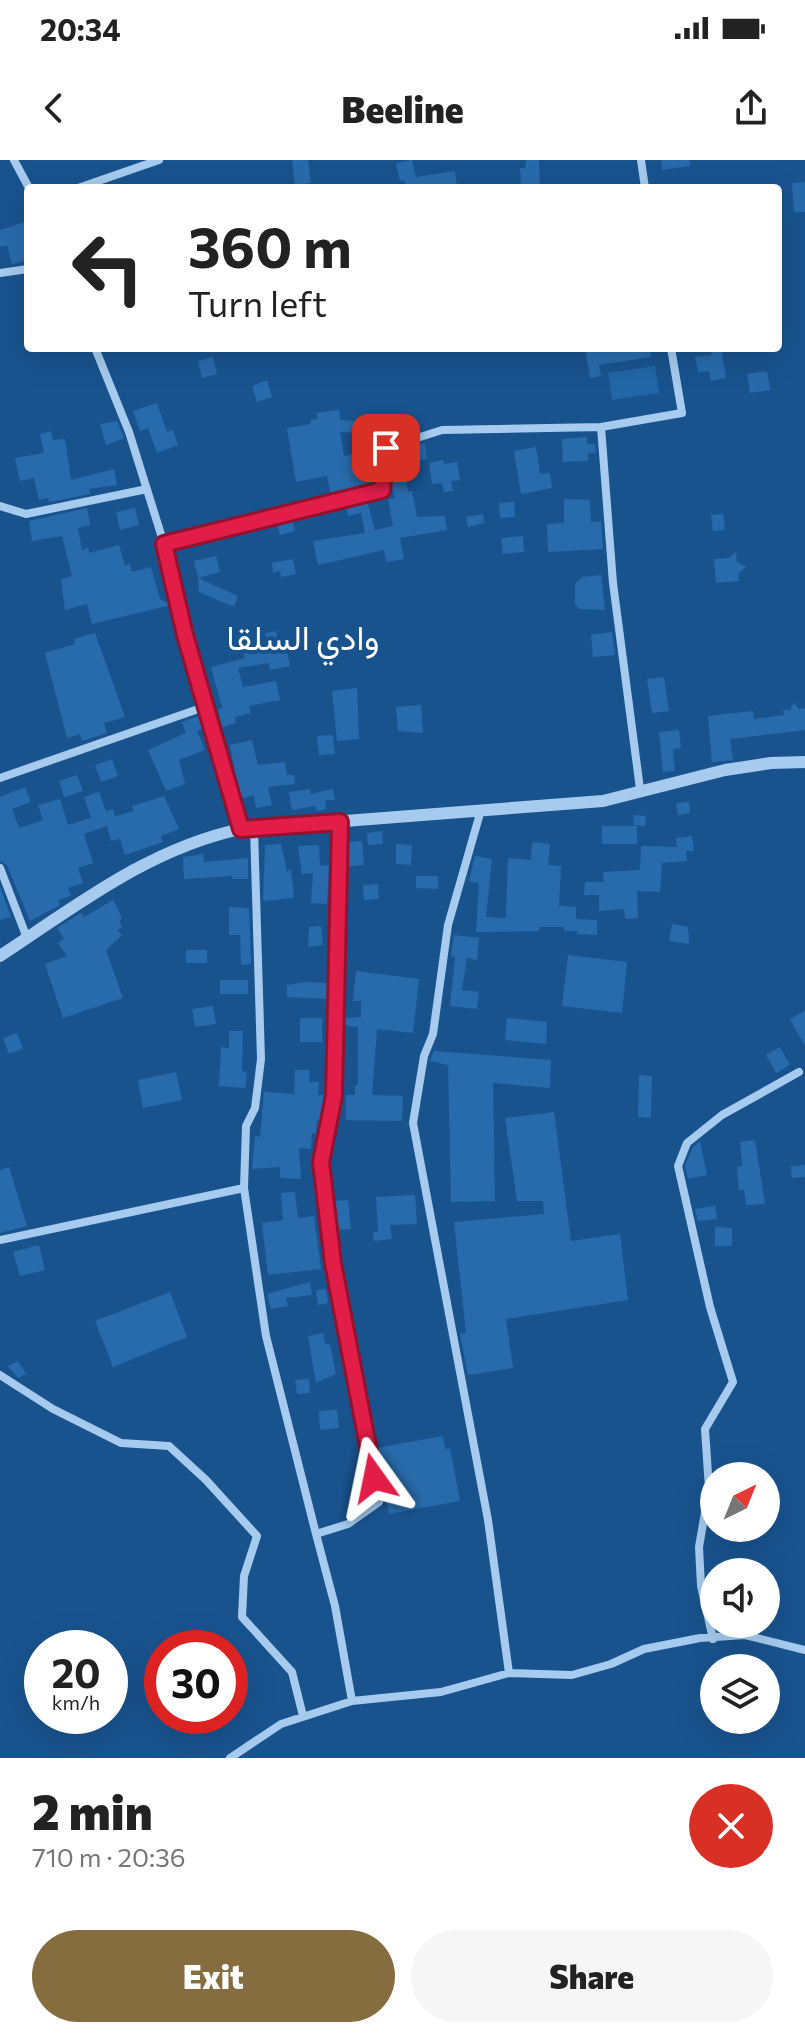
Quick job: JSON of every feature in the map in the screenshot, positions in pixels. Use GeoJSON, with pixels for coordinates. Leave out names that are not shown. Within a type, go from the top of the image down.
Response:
{"type":"FeatureCollection","features":[{"type":"Feature","properties":{"kind":"street"},"geometry":{"type":"LineString","coordinates":[[14,160],[27,184]]}},
{"type":"Feature","properties":{"kind":"street"},"geometry":{"type":"LineString","coordinates":[[90,184],[159,160]]}},
{"type":"Feature","properties":{"kind":"street"},"geometry":{"type":"LineString","coordinates":[[641,160],[644,184]]}},
{"type":"Feature","properties":{"kind":"street"},"geometry":{"type":"LineString","coordinates":[[0,273],[24,270]]}},
{"type":"Feature","properties":{"kind":"street"},"geometry":{"type":"LineString","coordinates":[[97,352],[129,432],[147,489],[207,706],[247,829],[261,1059],[255,1108],[246,1126],[244,1188],[266,1336],[335,1606],[352,1701]]}},
{"type":"Feature","properties":{"kind":"street"},"geometry":{"type":"LineString","coordinates":[[164,544],[382,490],[386,448],[442,430],[601,427],[682,413],[672,352]]}},
{"type":"Feature","properties":{"kind":"street"},"geometry":{"type":"LineString","coordinates":[[0,956],[171,849],[247,829],[603,801],[641,792],[612,571],[601,427]]}},
{"type":"Feature","properties":{"kind":"street"},"geometry":{"type":"LineString","coordinates":[[0,506],[26,514],[147,489]]}},
{"type":"Feature","properties":{"kind":"street"},"geometry":{"type":"LineString","coordinates":[[0,778],[207,706]]}},
{"type":"Feature","properties":{"kind":"street"},"geometry":{"type":"LineString","coordinates":[[640,789],[771,763],[805,762]]}},
{"type":"Feature","properties":{"kind":"street"},"geometry":{"type":"LineString","coordinates":[[481,810],[448,925],[433,1034],[424,1056],[413,1123],[488,1520],[509,1673]]}},
{"type":"Feature","properties":{"kind":"street"},"geometry":{"type":"LineString","coordinates":[[316,1534],[348,1524],[379,1502],[333,1263],[321,1162],[334,1096],[340,822]]}},
{"type":"Feature","properties":{"kind":"street"},"geometry":{"type":"LineString","coordinates":[[0,868],[27,938]]}},
{"type":"Feature","properties":{"kind":"street"},"geometry":{"type":"LineString","coordinates":[[713,1639],[701,1586],[699,1547],[709,1489],[705,1429],[733,1382],[710,1307],[678,1166],[687,1143],[710,1125],[799,1072]]}},
{"type":"Feature","properties":{"kind":"street"},"geometry":{"type":"LineString","coordinates":[[0,1240],[244,1188]]}},
{"type":"Feature","properties":{"kind":"street"},"geometry":{"type":"LineString","coordinates":[[0,1375],[53,1409],[121,1443],[169,1446],[206,1480],[257,1536],[244,1576],[242,1617],[292,1672],[303,1716]]}},
{"type":"Feature","properties":{"kind":"street"},"geometry":{"type":"LineString","coordinates":[[230,1758],[281,1724],[352,1701],[441,1692],[509,1673],[572,1675],[644,1649],[745,1635],[805,1650]]}},
{"type":"Feature","properties":{"kind":"shaded area"},"geometry":{"type":"Polygon","coordinates":[[[655,366],[659,393],[612,400],[608,373],[655,366]]]}},
{"type":"Feature","properties":{"kind":"building"},"geometry":{"type":"Polygon","coordinates":[[[292,160],[308,160],[311,183],[295,184],[292,160]]]}},
{"type":"Feature","properties":{"kind":"building"},"geometry":{"type":"Polygon","coordinates":[[[412,160],[416,177],[455,171],[457,184],[405,184],[404,180],[400,181],[396,163],[412,160]]]}},
{"type":"Feature","properties":{"kind":"building"},"geometry":{"type":"Polygon","coordinates":[[[526,160],[539,160],[540,184],[521,184],[520,168],[525,168],[526,160]]]}},
{"type":"Feature","properties":{"kind":"building"},"geometry":{"type":"Polygon","coordinates":[[[661,160],[689,160],[690,166],[662,170],[661,160]]]}},
{"type":"Feature","properties":{"kind":"building"},"geometry":{"type":"Polygon","coordinates":[[[805,182],[805,212],[794,212],[792,183],[805,182]]]}},
{"type":"Feature","properties":{"kind":"building"},"geometry":{"type":"Polygon","coordinates":[[[24,222],[24,261],[12,264],[7,245],[0,247],[0,230],[24,222]]]}},
{"type":"Feature","properties":{"kind":"building"},"geometry":{"type":"Polygon","coordinates":[[[586,352],[650,352],[651,357],[599,365],[601,376],[590,378],[586,352]]]}},
{"type":"Feature","properties":{"kind":"building"},"geometry":{"type":"Polygon","coordinates":[[[711,352],[722,352],[726,378],[711,381],[709,371],[698,372],[695,357],[712,355],[711,352]]]}},
{"type":"Feature","properties":{"kind":"building"},"geometry":{"type":"Polygon","coordinates":[[[213,357],[217,374],[202,378],[198,361],[213,357]]]}},
{"type":"Feature","properties":{"kind":"building"},"geometry":{"type":"Polygon","coordinates":[[[767,371],[770,390],[750,393],[747,374],[767,371]]]}},
{"type":"Feature","properties":{"kind":"building"},"geometry":{"type":"Polygon","coordinates":[[[267,380],[272,397],[257,402],[252,386],[267,380]]]}},
{"type":"Feature","properties":{"kind":"building"},"geometry":{"type":"Polygon","coordinates":[[[157,403],[167,432],[173,430],[178,445],[157,453],[148,428],[140,431],[133,411],[157,403]]]}},
{"type":"Feature","properties":{"kind":"building"},"geometry":{"type":"Polygon","coordinates":[[[339,410],[340,420],[360,421],[360,433],[340,432],[344,456],[361,453],[362,458],[378,457],[376,482],[331,495],[327,476],[296,482],[287,428],[311,424],[310,420],[317,419],[317,413],[339,410]]]}},
{"type":"Feature","properties":{"kind":"building"},"geometry":{"type":"Polygon","coordinates":[[[117,421],[124,438],[106,445],[100,424],[117,421]]]}},
{"type":"Feature","properties":{"kind":"building"},"geometry":{"type":"Polygon","coordinates":[[[51,431],[53,440],[65,439],[71,480],[114,469],[117,485],[89,489],[90,494],[49,502],[48,498],[39,500],[34,478],[20,481],[15,458],[44,453],[40,434],[51,431]]]}},
{"type":"Feature","properties":{"kind":"building"},"geometry":{"type":"Polygon","coordinates":[[[587,437],[587,444],[595,444],[596,453],[588,453],[588,461],[563,462],[562,439],[587,437]]]}},
{"type":"Feature","properties":{"kind":"building"},"geometry":{"type":"Polygon","coordinates":[[[425,443],[427,459],[405,463],[403,450],[425,443]]]}},
{"type":"Feature","properties":{"kind":"building"},"geometry":{"type":"Polygon","coordinates":[[[536,447],[540,474],[550,473],[552,488],[521,494],[514,451],[536,447]]]}},
{"type":"Feature","properties":{"kind":"building"},"geometry":{"type":"Polygon","coordinates":[[[404,454],[408,492],[412,491],[417,517],[445,516],[447,530],[400,538],[404,559],[386,562],[384,550],[318,565],[313,541],[365,533],[361,513],[348,516],[346,506],[367,501],[375,530],[393,526],[388,499],[395,498],[390,480],[392,455],[404,454]]]}},
{"type":"Feature","properties":{"kind":"building"},"geometry":{"type":"Polygon","coordinates":[[[443,460],[444,464],[457,462],[460,480],[451,481],[453,491],[444,492],[442,483],[432,484],[429,463],[443,460]]]}},
{"type":"Feature","properties":{"kind":"building"},"geometry":{"type":"Polygon","coordinates":[[[564,499],[590,500],[591,522],[601,521],[603,549],[548,552],[547,524],[564,523],[564,499]]]}},
{"type":"Feature","properties":{"kind":"building"},"geometry":{"type":"Polygon","coordinates":[[[514,502],[515,517],[500,518],[499,503],[514,502]]]}},
{"type":"Feature","properties":{"kind":"building"},"geometry":{"type":"Polygon","coordinates":[[[87,508],[90,525],[78,528],[82,550],[88,548],[89,553],[119,545],[125,566],[130,564],[132,572],[151,567],[160,599],[171,605],[92,624],[87,604],[65,610],[61,579],[72,576],[62,536],[32,541],[29,521],[87,508]]]}},
{"type":"Feature","properties":{"kind":"building"},"geometry":{"type":"Polygon","coordinates":[[[135,508],[139,525],[120,530],[116,512],[135,508]]]}},
{"type":"Feature","properties":{"kind":"building"},"geometry":{"type":"Polygon","coordinates":[[[483,514],[484,523],[468,527],[466,517],[483,514]]]}},
{"type":"Feature","properties":{"kind":"building"},"geometry":{"type":"Polygon","coordinates":[[[723,514],[725,530],[713,531],[711,515],[723,514]]]}},
{"type":"Feature","properties":{"kind":"building"},"geometry":{"type":"Polygon","coordinates":[[[292,520],[295,531],[280,535],[277,524],[292,520]]]}},
{"type":"Feature","properties":{"kind":"building"},"geometry":{"type":"Polygon","coordinates":[[[523,536],[524,552],[503,554],[501,538],[523,536]]]}},
{"type":"Feature","properties":{"kind":"building"},"geometry":{"type":"Polygon","coordinates":[[[736,552],[737,562],[746,567],[738,574],[739,581],[716,583],[714,559],[729,558],[736,552]]]}},
{"type":"Feature","properties":{"kind":"building"},"geometry":{"type":"Polygon","coordinates":[[[216,556],[220,572],[198,578],[194,561],[216,556]]]}},
{"type":"Feature","properties":{"kind":"building"},"geometry":{"type":"Polygon","coordinates":[[[293,559],[296,574],[281,577],[280,571],[273,573],[272,563],[293,559]]]}},
{"type":"Feature","properties":{"kind":"building"},"geometry":{"type":"Polygon","coordinates":[[[601,575],[605,610],[579,609],[575,604],[575,584],[582,577],[601,575]]]}},
{"type":"Feature","properties":{"kind":"building"},"geometry":{"type":"Polygon","coordinates":[[[198,578],[238,596],[234,607],[199,592],[198,578]]]}},
{"type":"Feature","properties":{"kind":"building"},"geometry":{"type":"Polygon","coordinates":[[[276,631],[278,642],[285,641],[290,666],[270,670],[269,663],[238,668],[243,687],[276,681],[280,700],[249,706],[251,713],[235,717],[236,723],[222,727],[218,709],[222,708],[211,667],[245,658],[242,646],[266,642],[265,633],[276,631]]]}},
{"type":"Feature","properties":{"kind":"building"},"geometry":{"type":"Polygon","coordinates":[[[612,632],[615,655],[593,657],[591,635],[612,632]]]}},
{"type":"Feature","properties":{"kind":"building"},"geometry":{"type":"Polygon","coordinates":[[[95,633],[125,717],[104,723],[107,733],[82,741],[80,734],[67,738],[45,653],[75,644],[74,639],[95,633]]]}},
{"type":"Feature","properties":{"kind":"building"},"geometry":{"type":"Polygon","coordinates":[[[664,677],[669,711],[652,713],[647,679],[664,677]]]}},
{"type":"Feature","properties":{"kind":"building"},"geometry":{"type":"Polygon","coordinates":[[[357,688],[359,739],[337,741],[332,691],[357,688]]]}},
{"type":"Feature","properties":{"kind":"building"},"geometry":{"type":"Polygon","coordinates":[[[794,703],[799,709],[805,708],[805,730],[730,739],[733,760],[712,762],[708,716],[753,711],[754,719],[784,715],[783,710],[790,710],[794,703]]]}},
{"type":"Feature","properties":{"kind":"building"},"geometry":{"type":"Polygon","coordinates":[[[421,705],[423,733],[398,731],[396,707],[421,705]]]}},
{"type":"Feature","properties":{"kind":"building"},"geometry":{"type":"Polygon","coordinates":[[[199,716],[204,728],[197,731],[205,750],[179,760],[185,784],[166,791],[148,750],[186,733],[182,722],[199,716]]]}},
{"type":"Feature","properties":{"kind":"building"},"geometry":{"type":"Polygon","coordinates":[[[679,730],[681,748],[673,749],[675,771],[663,772],[659,732],[679,730]]]}},
{"type":"Feature","properties":{"kind":"building"},"geometry":{"type":"Polygon","coordinates":[[[333,735],[335,754],[319,755],[317,736],[333,735]]]}},
{"type":"Feature","properties":{"kind":"building"},"geometry":{"type":"Polygon","coordinates":[[[252,740],[258,765],[285,762],[287,775],[294,775],[295,784],[268,787],[272,805],[256,808],[254,795],[240,799],[230,745],[252,740]]]}},
{"type":"Feature","properties":{"kind":"building"},"geometry":{"type":"Polygon","coordinates":[[[112,759],[118,776],[101,782],[95,765],[112,759]]]}},
{"type":"Feature","properties":{"kind":"building"},"geometry":{"type":"Polygon","coordinates":[[[77,775],[83,791],[64,797],[59,781],[77,775]]]}},
{"type":"Feature","properties":{"kind":"building"},"geometry":{"type":"Polygon","coordinates":[[[25,787],[31,802],[12,809],[19,828],[43,820],[38,805],[60,799],[68,825],[91,818],[84,797],[99,792],[106,811],[113,809],[115,816],[134,811],[132,806],[164,796],[179,829],[161,836],[163,842],[125,855],[120,839],[111,841],[107,826],[84,834],[93,863],[78,868],[83,883],[68,888],[71,896],[58,900],[60,905],[30,921],[7,865],[0,861],[0,797],[25,787]]]}},
{"type":"Feature","properties":{"kind":"building"},"geometry":{"type":"Polygon","coordinates":[[[310,789],[311,794],[333,789],[335,800],[325,800],[326,809],[316,811],[315,806],[292,810],[289,792],[310,789]]]}},
{"type":"Feature","properties":{"kind":"building"},"geometry":{"type":"Polygon","coordinates":[[[689,802],[690,813],[678,815],[676,803],[689,802]]]}},
{"type":"Feature","properties":{"kind":"building"},"geometry":{"type":"Polygon","coordinates":[[[634,815],[646,816],[645,826],[633,825],[634,815]]]}},
{"type":"Feature","properties":{"kind":"building"},"geometry":{"type":"Polygon","coordinates":[[[602,826],[637,826],[637,844],[602,844],[602,826]]]}},
{"type":"Feature","properties":{"kind":"building"},"geometry":{"type":"Polygon","coordinates":[[[382,831],[383,844],[368,845],[367,833],[382,831]]]}},
{"type":"Feature","properties":{"kind":"building"},"geometry":{"type":"Polygon","coordinates":[[[692,836],[694,851],[686,851],[687,861],[662,863],[660,892],[637,891],[638,918],[625,919],[624,909],[599,911],[599,895],[584,895],[585,882],[604,882],[603,872],[640,870],[641,846],[677,847],[676,838],[692,836]]]}},
{"type":"Feature","properties":{"kind":"building"},"geometry":{"type":"Polygon","coordinates":[[[362,841],[364,865],[348,866],[347,842],[362,841]]]}},
{"type":"Feature","properties":{"kind":"building"},"geometry":{"type":"Polygon","coordinates":[[[532,842],[550,844],[548,865],[561,866],[559,906],[576,907],[576,919],[597,920],[597,935],[564,931],[564,927],[539,927],[539,931],[476,932],[479,883],[469,881],[475,856],[492,859],[486,917],[506,918],[508,858],[531,860],[532,842]]]}},
{"type":"Feature","properties":{"kind":"building"},"geometry":{"type":"Polygon","coordinates":[[[281,844],[287,871],[291,870],[294,898],[263,901],[265,845],[281,844]]]}},
{"type":"Feature","properties":{"kind":"building"},"geometry":{"type":"Polygon","coordinates":[[[396,844],[412,845],[411,865],[396,864],[396,844]]]}},
{"type":"Feature","properties":{"kind":"building"},"geometry":{"type":"Polygon","coordinates":[[[319,845],[320,866],[329,865],[327,904],[311,903],[313,873],[302,874],[298,846],[319,845]]]}},
{"type":"Feature","properties":{"kind":"building"},"geometry":{"type":"Polygon","coordinates":[[[203,854],[204,862],[248,858],[248,879],[232,879],[232,876],[184,879],[183,857],[203,854]]]}},
{"type":"Feature","properties":{"kind":"building"},"geometry":{"type":"Polygon","coordinates":[[[416,876],[438,876],[438,889],[416,888],[416,876]]]}},
{"type":"Feature","properties":{"kind":"building"},"geometry":{"type":"Polygon","coordinates":[[[378,884],[379,899],[364,900],[363,885],[378,884]]]}},
{"type":"Feature","properties":{"kind":"building"},"geometry":{"type":"Polygon","coordinates":[[[0,887],[11,917],[0,920],[0,887]]]}},
{"type":"Feature","properties":{"kind":"building"},"geometry":{"type":"Polygon","coordinates":[[[113,900],[122,918],[119,920],[122,928],[117,930],[122,935],[106,950],[123,998],[63,1018],[45,964],[67,956],[58,943],[64,939],[57,928],[81,913],[84,917],[113,900]]]}},
{"type":"Feature","properties":{"kind":"building"},"geometry":{"type":"Polygon","coordinates":[[[229,907],[249,908],[251,964],[241,965],[240,935],[229,935],[229,907]]]}},
{"type":"Feature","properties":{"kind":"building"},"geometry":{"type":"Polygon","coordinates":[[[672,924],[688,927],[689,944],[669,941],[672,924]]]}},
{"type":"Feature","properties":{"kind":"building"},"geometry":{"type":"Polygon","coordinates":[[[321,926],[323,945],[308,947],[309,927],[321,926]]]}},
{"type":"Feature","properties":{"kind":"building"},"geometry":{"type":"Polygon","coordinates":[[[454,935],[479,938],[477,960],[467,958],[462,990],[479,992],[477,1009],[450,1006],[454,935]]]}},
{"type":"Feature","properties":{"kind":"building"},"geometry":{"type":"Polygon","coordinates":[[[186,950],[207,950],[207,963],[186,963],[186,950]]]}},
{"type":"Feature","properties":{"kind":"building"},"geometry":{"type":"Polygon","coordinates":[[[568,955],[627,962],[622,1013],[562,1006],[568,955]]]}},
{"type":"Feature","properties":{"kind":"building"},"geometry":{"type":"Polygon","coordinates":[[[356,971],[419,979],[413,1033],[377,1029],[372,1095],[403,1096],[402,1121],[346,1120],[346,1095],[355,1095],[355,1085],[358,1085],[358,1027],[343,1025],[343,1018],[361,1017],[361,1001],[353,1001],[356,971]]]}},
{"type":"Feature","properties":{"kind":"building"},"geometry":{"type":"Polygon","coordinates":[[[220,980],[248,980],[248,994],[220,994],[220,980]]]}},
{"type":"Feature","properties":{"kind":"building"},"geometry":{"type":"Polygon","coordinates":[[[328,983],[328,999],[287,997],[287,985],[328,983]]]}},
{"type":"Feature","properties":{"kind":"building"},"geometry":{"type":"Polygon","coordinates":[[[213,1006],[216,1024],[195,1027],[192,1009],[213,1006]]]}},
{"type":"Feature","properties":{"kind":"building"},"geometry":{"type":"Polygon","coordinates":[[[805,1011],[805,1046],[790,1019],[805,1011]]]}},
{"type":"Feature","properties":{"kind":"building"},"geometry":{"type":"Polygon","coordinates":[[[300,1018],[322,1018],[322,1042],[300,1042],[300,1018]]]}},
{"type":"Feature","properties":{"kind":"building"},"geometry":{"type":"Polygon","coordinates":[[[507,1018],[547,1022],[546,1044],[505,1040],[507,1018]]]}},
{"type":"Feature","properties":{"kind":"building"},"geometry":{"type":"Polygon","coordinates":[[[229,1031],[243,1031],[242,1071],[247,1072],[245,1088],[219,1086],[221,1047],[229,1048],[229,1031]]]}},
{"type":"Feature","properties":{"kind":"building"},"geometry":{"type":"Polygon","coordinates":[[[17,1033],[23,1049],[9,1054],[3,1038],[17,1033]]]}},
{"type":"Feature","properties":{"kind":"building"},"geometry":{"type":"Polygon","coordinates":[[[780,1047],[790,1065],[776,1073],[766,1055],[780,1047]]]}},
{"type":"Feature","properties":{"kind":"building"},"geometry":{"type":"Polygon","coordinates":[[[434,1051],[551,1060],[550,1088],[493,1083],[495,1201],[451,1202],[448,1065],[430,1061],[434,1051]]]}},
{"type":"Feature","properties":{"kind":"building"},"geometry":{"type":"Polygon","coordinates":[[[295,1070],[310,1070],[309,1082],[319,1082],[318,1095],[324,1095],[322,1121],[317,1120],[311,1149],[299,1148],[301,1179],[280,1178],[280,1167],[252,1169],[255,1136],[260,1137],[264,1092],[294,1094],[295,1070]]]}},
{"type":"Feature","properties":{"kind":"building"},"geometry":{"type":"Polygon","coordinates":[[[176,1072],[182,1100],[143,1108],[138,1080],[176,1072]]]}},
{"type":"Feature","properties":{"kind":"building"},"geometry":{"type":"Polygon","coordinates":[[[639,1075],[652,1076],[651,1118],[638,1117],[639,1075]]]}},
{"type":"Feature","properties":{"kind":"building"},"geometry":{"type":"Polygon","coordinates":[[[554,1112],[571,1241],[620,1234],[628,1300],[506,1319],[513,1368],[468,1375],[460,1334],[466,1333],[454,1222],[544,1214],[543,1201],[517,1201],[505,1118],[554,1112]]]}},
{"type":"Feature","properties":{"kind":"building"},"geometry":{"type":"Polygon","coordinates":[[[755,1140],[765,1204],[746,1205],[744,1190],[739,1190],[737,1167],[742,1166],[740,1142],[755,1140]]]}},
{"type":"Feature","properties":{"kind":"building"},"geometry":{"type":"Polygon","coordinates":[[[700,1141],[707,1175],[688,1179],[685,1166],[693,1147],[700,1141]]]}},
{"type":"Feature","properties":{"kind":"building"},"geometry":{"type":"Polygon","coordinates":[[[805,1165],[805,1177],[792,1178],[791,1166],[805,1165]]]}},
{"type":"Feature","properties":{"kind":"building"},"geometry":{"type":"Polygon","coordinates":[[[9,1167],[27,1226],[0,1233],[0,1170],[9,1167]]]}},
{"type":"Feature","properties":{"kind":"building"},"geometry":{"type":"Polygon","coordinates":[[[295,1192],[298,1218],[314,1216],[321,1269],[268,1275],[262,1223],[283,1220],[281,1193],[295,1192]]]}},
{"type":"Feature","properties":{"kind":"building"},"geometry":{"type":"Polygon","coordinates":[[[415,1195],[417,1224],[390,1225],[392,1239],[374,1241],[373,1232],[378,1232],[376,1197],[415,1195]]]}},
{"type":"Feature","properties":{"kind":"building"},"geometry":{"type":"Polygon","coordinates":[[[348,1200],[351,1229],[336,1230],[333,1201],[348,1200]]]}},
{"type":"Feature","properties":{"kind":"building"},"geometry":{"type":"Polygon","coordinates":[[[715,1206],[717,1219],[698,1221],[695,1209],[715,1206]]]}},
{"type":"Feature","properties":{"kind":"building"},"geometry":{"type":"Polygon","coordinates":[[[715,1227],[732,1228],[732,1246],[715,1246],[715,1227]]]}},
{"type":"Feature","properties":{"kind":"building"},"geometry":{"type":"Polygon","coordinates":[[[39,1245],[45,1270],[20,1276],[13,1252],[39,1245]]]}},
{"type":"Feature","properties":{"kind":"building"},"geometry":{"type":"Polygon","coordinates":[[[310,1282],[312,1295],[286,1298],[288,1306],[271,1309],[267,1294],[310,1282]]]}},
{"type":"Feature","properties":{"kind":"building"},"geometry":{"type":"Polygon","coordinates":[[[326,1289],[328,1303],[318,1305],[316,1290],[326,1289]]]}},
{"type":"Feature","properties":{"kind":"building"},"geometry":{"type":"Polygon","coordinates":[[[170,1292],[187,1337],[113,1367],[95,1321],[170,1292]]]}},
{"type":"Feature","properties":{"kind":"building"},"geometry":{"type":"Polygon","coordinates":[[[323,1333],[325,1344],[330,1344],[336,1374],[316,1383],[308,1336],[323,1333]]]}},
{"type":"Feature","properties":{"kind":"building"},"geometry":{"type":"Polygon","coordinates":[[[18,1361],[26,1374],[18,1378],[8,1366],[18,1361]]]}},
{"type":"Feature","properties":{"kind":"building"},"geometry":{"type":"Polygon","coordinates":[[[309,1379],[310,1393],[297,1394],[295,1380],[309,1379]]]}},
{"type":"Feature","properties":{"kind":"building"},"geometry":{"type":"Polygon","coordinates":[[[337,1410],[339,1428],[320,1430],[319,1411],[337,1410]]]}},
{"type":"Feature","properties":{"kind":"building"},"geometry":{"type":"Polygon","coordinates":[[[443,1436],[445,1449],[450,1448],[460,1501],[389,1514],[376,1448],[443,1436]]]}},
{"type":"Feature","properties":{"kind":"district","name":"وادي السلقا"},"geometry":{"type":"Point","coordinates":[303,638]}},
{"type":"Feature","properties":{"kind":"route"},"geometry":{"type":"LineString","coordinates":[[374,1478],[333,1263],[321,1162],[334,1096],[340,822],[241,829],[185,635],[164,544],[309,511],[382,490],[386,448]]}}]}
